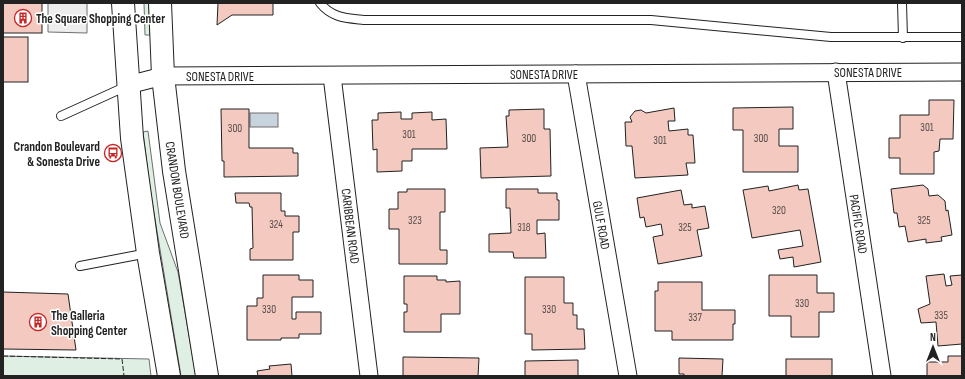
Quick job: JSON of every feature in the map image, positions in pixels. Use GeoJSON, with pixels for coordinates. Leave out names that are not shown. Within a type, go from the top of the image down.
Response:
{"type":"FeatureCollection","features":[{"type":"Feature","properties":{"kind":"main road"},"geometry":{"type":"LineString","coordinates":[[123,3],[132,138],[148,253],[169,376]]}},
{"type":"Feature","properties":{"kind":"main road","name":"CRANDON BOULEVARD"},"geometry":{"type":"LineString","coordinates":[[160,3],[163,76],[174,171],[207,376]]}},
{"type":"Feature","properties":{"kind":"street","name":"PACIFIC ROAD"},"geometry":{"type":"LineString","coordinates":[[836,72],[882,376]]}},
{"type":"Feature","properties":{"kind":"street","name":"SONESTA DRIVE"},"geometry":{"type":"LineString","coordinates":[[128,85],[163,76],[962,72]]}},
{"type":"Feature","properties":{"kind":"street","name":"GULF ROAD"},"geometry":{"type":"LineString","coordinates":[[576,74],[628,376]]}},
{"type":"Feature","properties":{"kind":"street","name":"CARIBBEAN ROAD"},"geometry":{"type":"LineString","coordinates":[[332,76],[369,376]]}},
{"type":"Feature","properties":{"kind":"lane"},"geometry":{"type":"LineString","coordinates":[[320,3],[325,10],[342,18],[364,20],[651,20],[831,37],[962,37]]}},
{"type":"Feature","properties":{"kind":"lane"},"geometry":{"type":"LineString","coordinates":[[902,3],[902,38]]}},
{"type":"Feature","properties":{"kind":"lane"},"geometry":{"type":"LineString","coordinates":[[61,116],[128,85]]}},
{"type":"Feature","properties":{"kind":"lane"},"geometry":{"type":"LineString","coordinates":[[80,266],[148,253]]}},
{"type":"Feature","properties":{"kind":"green space"},"geometry":{"type":"Polygon","coordinates":[[[144,3],[149,3],[150,35],[145,35],[144,3]]]}},
{"type":"Feature","properties":{"kind":"green space"},"geometry":{"type":"Polygon","coordinates":[[[148,131],[160,223],[178,272],[196,376],[181,376],[150,189],[143,132],[148,131]]]}},
{"type":"Feature","properties":{"kind":"green space"},"geometry":{"type":"Polygon","coordinates":[[[3,356],[149,359],[151,376],[3,376],[3,356]]]}},
{"type":"Feature","properties":{"kind":"shaded area"},"geometry":{"type":"Polygon","coordinates":[[[48,3],[87,3],[87,33],[48,32],[48,3]]]}},
{"type":"Feature","properties":{"kind":"shaded area"},"geometry":{"type":"Polygon","coordinates":[[[250,113],[278,113],[278,127],[250,127],[250,113]]]}},
{"type":"Feature","properties":{"kind":"building","name":"The Square Shopping Center"},"geometry":{"type":"Polygon","coordinates":[[[3,3],[42,3],[42,33],[3,33],[3,3]]]}},
{"type":"Feature","properties":{"kind":"building"},"geometry":{"type":"Polygon","coordinates":[[[218,3],[273,3],[273,15],[232,15],[217,25],[218,3]]]}},
{"type":"Feature","properties":{"kind":"building"},"geometry":{"type":"Polygon","coordinates":[[[3,37],[28,37],[28,82],[3,82],[3,37]]]}},
{"type":"Feature","properties":{"kind":"building"},"geometry":{"type":"Polygon","coordinates":[[[929,100],[954,100],[953,139],[940,139],[939,151],[934,152],[934,174],[900,174],[900,158],[889,158],[889,138],[900,138],[900,115],[929,115],[929,100]]]}},
{"type":"Feature","properties":{"kind":"building"},"geometry":{"type":"Polygon","coordinates":[[[793,107],[793,129],[779,129],[779,146],[798,146],[798,172],[743,172],[743,130],[733,130],[733,108],[793,107]]]}},
{"type":"Feature","properties":{"kind":"building"},"geometry":{"type":"Polygon","coordinates":[[[674,108],[675,121],[668,121],[669,131],[688,129],[688,135],[693,135],[695,163],[686,163],[688,175],[635,178],[632,146],[626,146],[625,122],[632,122],[630,117],[635,111],[641,110],[646,113],[674,108]]]}},
{"type":"Feature","properties":{"kind":"building"},"geometry":{"type":"Polygon","coordinates":[[[221,109],[249,109],[249,148],[293,148],[293,153],[298,153],[298,176],[224,177],[224,161],[222,161],[221,109]]]}},
{"type":"Feature","properties":{"kind":"building"},"geometry":{"type":"Polygon","coordinates":[[[544,109],[544,129],[550,129],[551,176],[481,178],[480,148],[508,147],[506,116],[509,116],[509,110],[544,109]]]}},
{"type":"Feature","properties":{"kind":"building"},"geometry":{"type":"Polygon","coordinates":[[[401,112],[401,119],[412,119],[412,113],[432,112],[432,120],[446,119],[447,149],[412,149],[412,161],[402,161],[402,171],[377,172],[377,149],[373,150],[372,120],[378,120],[378,113],[401,112]]]}},
{"type":"Feature","properties":{"kind":"building"},"geometry":{"type":"Polygon","coordinates":[[[798,185],[799,190],[808,189],[821,262],[794,267],[793,257],[780,259],[778,250],[803,246],[800,230],[752,238],[743,190],[768,186],[769,191],[798,185]]]}},
{"type":"Feature","properties":{"kind":"building"},"geometry":{"type":"Polygon","coordinates":[[[923,185],[928,189],[929,196],[938,195],[945,201],[952,235],[941,237],[942,241],[926,243],[926,239],[908,242],[905,226],[899,227],[897,213],[894,213],[891,189],[923,185]]]}},
{"type":"Feature","properties":{"kind":"building"},"geometry":{"type":"Polygon","coordinates":[[[407,189],[445,189],[445,212],[440,212],[440,250],[447,250],[447,264],[399,264],[399,229],[389,229],[389,209],[398,209],[398,192],[407,192],[407,189]]]}},
{"type":"Feature","properties":{"kind":"building"},"geometry":{"type":"Polygon","coordinates":[[[506,189],[538,189],[538,193],[557,193],[557,200],[559,200],[559,220],[537,220],[537,234],[545,233],[546,258],[514,258],[513,252],[489,252],[489,234],[511,233],[510,208],[506,208],[506,189]]]}},
{"type":"Feature","properties":{"kind":"building"},"geometry":{"type":"Polygon","coordinates":[[[681,190],[684,205],[692,204],[692,208],[705,206],[709,228],[697,230],[702,256],[658,264],[653,237],[663,235],[661,224],[646,227],[644,217],[640,218],[637,198],[681,190]]]}},
{"type":"Feature","properties":{"kind":"building"},"geometry":{"type":"Polygon","coordinates":[[[235,193],[281,193],[281,211],[285,211],[285,216],[299,216],[299,232],[293,232],[293,260],[250,260],[250,249],[253,248],[252,207],[250,207],[249,203],[236,203],[235,193]]]}},
{"type":"Feature","properties":{"kind":"building"},"geometry":{"type":"Polygon","coordinates":[[[944,274],[946,286],[952,285],[950,276],[962,275],[962,344],[938,346],[936,322],[921,323],[918,309],[930,304],[926,276],[944,274]]]}},
{"type":"Feature","properties":{"kind":"building"},"geometry":{"type":"Polygon","coordinates":[[[263,275],[299,275],[299,280],[313,280],[313,297],[292,297],[292,319],[296,319],[296,312],[321,312],[321,334],[299,334],[299,338],[281,338],[281,340],[247,340],[247,306],[257,306],[257,298],[263,298],[263,275]]]}},
{"type":"Feature","properties":{"kind":"building"},"geometry":{"type":"Polygon","coordinates":[[[769,275],[817,275],[817,293],[834,293],[834,312],[819,312],[819,337],[791,337],[791,316],[769,316],[769,275]]]}},
{"type":"Feature","properties":{"kind":"building"},"geometry":{"type":"Polygon","coordinates":[[[404,276],[437,276],[437,280],[446,280],[446,282],[460,281],[460,314],[441,314],[441,332],[404,332],[404,312],[407,312],[407,304],[404,304],[404,276]]]}},
{"type":"Feature","properties":{"kind":"building"},"geometry":{"type":"Polygon","coordinates":[[[525,277],[564,277],[564,303],[573,303],[573,315],[577,315],[577,329],[584,329],[585,349],[532,350],[532,334],[525,334],[525,277]]]}},
{"type":"Feature","properties":{"kind":"building"},"geometry":{"type":"Polygon","coordinates":[[[658,282],[702,282],[702,310],[735,310],[733,340],[672,340],[672,331],[655,331],[655,291],[658,291],[658,282]]]}},
{"type":"Feature","properties":{"kind":"building","name":"The Galleria Shopping Center"},"geometry":{"type":"Polygon","coordinates":[[[3,292],[68,294],[76,350],[3,349],[3,292]]]}},
{"type":"Feature","properties":{"kind":"building"},"geometry":{"type":"Polygon","coordinates":[[[948,356],[962,356],[962,376],[927,376],[927,362],[948,362],[948,356]]]}},
{"type":"Feature","properties":{"kind":"building"},"geometry":{"type":"Polygon","coordinates":[[[403,357],[479,358],[478,376],[403,376],[403,357]]]}},
{"type":"Feature","properties":{"kind":"building"},"geometry":{"type":"Polygon","coordinates":[[[679,358],[723,359],[722,376],[684,376],[684,374],[679,374],[679,358]]]}},
{"type":"Feature","properties":{"kind":"building"},"geometry":{"type":"Polygon","coordinates":[[[786,359],[832,359],[832,376],[786,376],[786,359]]]}},
{"type":"Feature","properties":{"kind":"building"},"geometry":{"type":"Polygon","coordinates":[[[578,360],[578,376],[525,376],[525,361],[578,360]]]}},
{"type":"Feature","properties":{"kind":"building"},"geometry":{"type":"Polygon","coordinates":[[[291,364],[292,376],[258,376],[257,371],[270,369],[269,366],[291,364]]]}},
{"type":"Feature","properties":{"kind":"fence"},"geometry":{"type":"LineString","coordinates":[[3,356],[122,359],[124,376]]}},
{"type":"Feature","properties":{"kind":"place","name":"The Square Shopping Center"},"geometry":{"type":"Point","coordinates":[23,18]}},
{"type":"Feature","properties":{"kind":"place","name":"Crandon Boulevard & Sonesta Drive"},"geometry":{"type":"Point","coordinates":[113,153]}},
{"type":"Feature","properties":{"kind":"place","name":"The Galleria Shopping Center"},"geometry":{"type":"Point","coordinates":[38,322]}}]}
